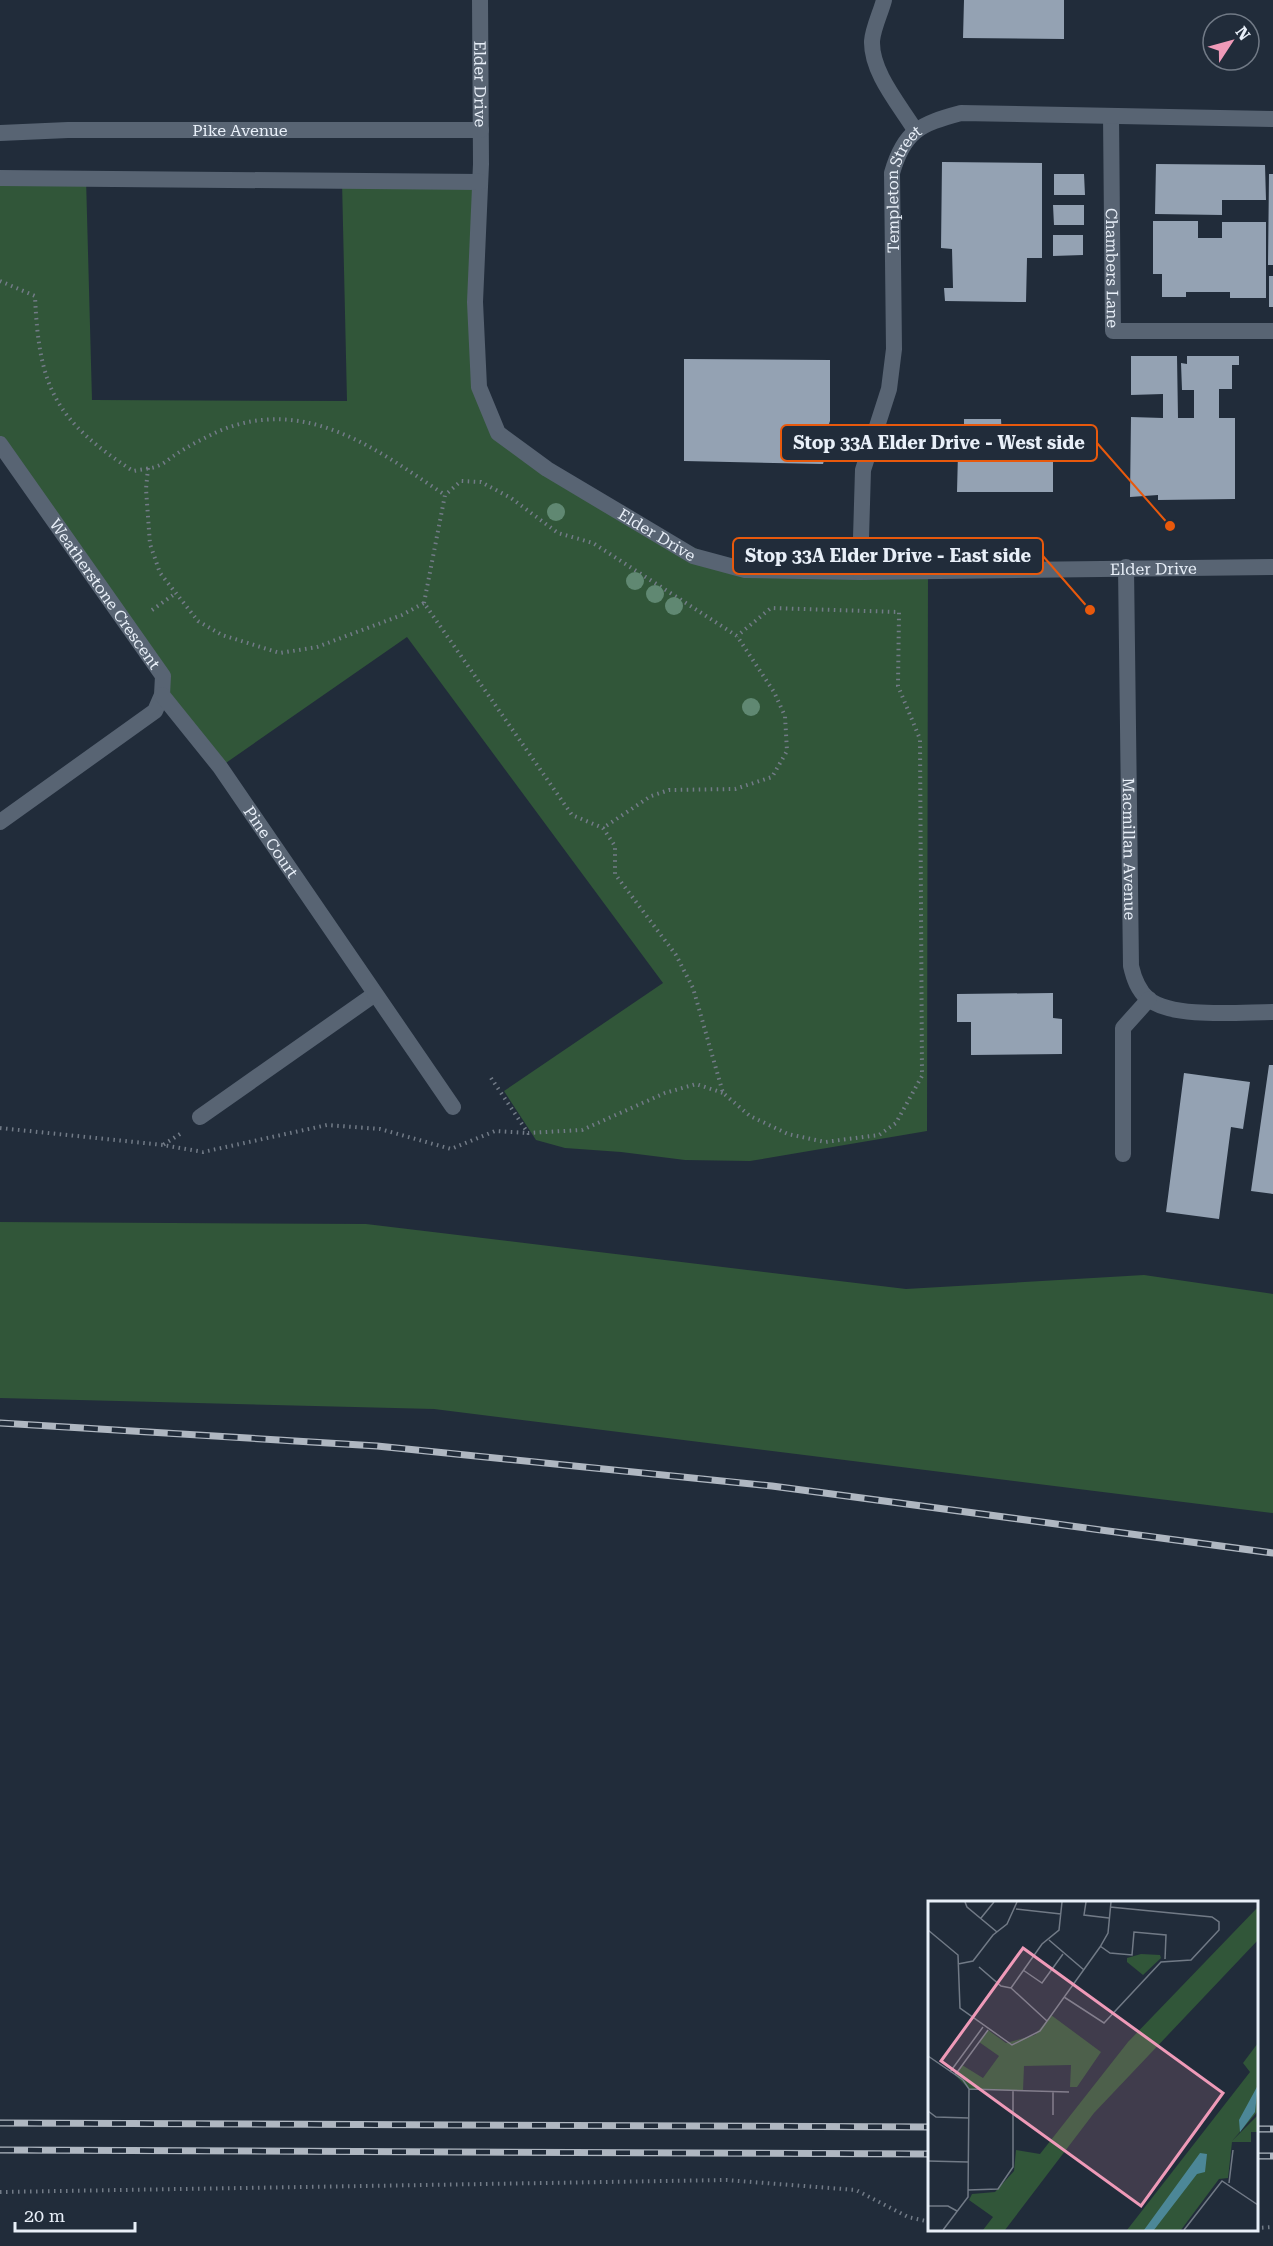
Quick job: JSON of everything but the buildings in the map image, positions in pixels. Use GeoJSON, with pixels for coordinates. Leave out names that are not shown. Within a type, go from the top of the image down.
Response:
{"type":"FeatureCollection","features":[{"type":"Feature","properties":{"kind":"street","name":"Elder Drive"},"geometry":{"type":"LineString","coordinates":[[480,0],[481,130],[475,302],[479,387],[498,433],[547,469],[693,556],[745,570],[860,572],[1273,567]]}},
{"type":"Feature","properties":{"kind":"street"},"geometry":{"type":"LineString","coordinates":[[884,0],[872,40],[874,53],[888,88],[915,130]]}},
{"type":"Feature","properties":{"kind":"street","name":"Templeton Street"},"geometry":{"type":"LineString","coordinates":[[860,572],[863,470],[889,389],[894,350],[892,173],[899,148],[915,130],[961,113],[1273,119]]}},
{"type":"Feature","properties":{"kind":"street","name":"Chambers Lane"},"geometry":{"type":"LineString","coordinates":[[1111,116],[1113,331],[1273,331]]}},
{"type":"Feature","properties":{"kind":"street","name":"Pike Avenue"},"geometry":{"type":"LineString","coordinates":[[0,133],[68,130],[481,130]]}},
{"type":"Feature","properties":{"kind":"street"},"geometry":{"type":"LineString","coordinates":[[0,178],[480,182]]}},
{"type":"Feature","properties":{"kind":"street","name":"Weatherstone Crescent"},"geometry":{"type":"LineString","coordinates":[[0,444],[163,676],[162,695]]}},
{"type":"Feature","properties":{"kind":"street","name":"Macmillan Avenue"},"geometry":{"type":"LineString","coordinates":[[1126,567],[1131,966],[1136,985],[1149,999]]}},
{"type":"Feature","properties":{"kind":"street"},"geometry":{"type":"LineString","coordinates":[[0,822],[140,723],[155,711],[162,695]]}},
{"type":"Feature","properties":{"kind":"street","name":"Pine Court"},"geometry":{"type":"LineString","coordinates":[[162,695],[220,767],[453,1107]]}},
{"type":"Feature","properties":{"kind":"street"},"geometry":{"type":"LineString","coordinates":[[194,1123],[375,994]]}},
{"type":"Feature","properties":{"kind":"street"},"geometry":{"type":"LineString","coordinates":[[1123,1154],[1123,1028],[1149,999],[1164,1007],[1183,1011],[1273,1012]]}},
{"type":"Feature","properties":{"kind":"path"},"geometry":{"type":"LineString","coordinates":[[0,281],[35,296],[39,356],[45,378],[59,406],[114,459],[133,471],[160,465],[221,431],[255,421],[284,420],[319,424],[352,438],[445,495]]}},
{"type":"Feature","properties":{"kind":"path"},"geometry":{"type":"LineString","coordinates":[[148,468],[146,489],[150,544],[160,573],[198,621],[222,635],[280,653],[317,647],[402,615],[424,603]]}},
{"type":"Feature","properties":{"kind":"path"},"geometry":{"type":"LineString","coordinates":[[603,828],[651,796],[669,790],[735,789],[772,777],[787,751],[785,716],[774,692],[736,636],[593,543],[558,533],[511,498],[482,482],[461,481],[445,495],[424,603],[572,815],[603,828],[615,846],[615,874],[676,955],[693,988],[723,1093]]}},
{"type":"Feature","properties":{"kind":"path"},"geometry":{"type":"LineString","coordinates":[[148,613],[176,593]]}},
{"type":"Feature","properties":{"kind":"path"},"geometry":{"type":"LineString","coordinates":[[0,1128],[163,1145],[203,1152],[327,1125],[380,1129],[451,1149],[495,1131],[528,1133],[582,1130],[665,1093],[696,1084],[723,1093],[750,1116],[788,1134],[825,1142],[879,1135],[896,1123],[922,1076],[920,739],[898,686],[898,612],[771,608],[736,636]]}},
{"type":"Feature","properties":{"kind":"path"},"geometry":{"type":"LineString","coordinates":[[491,1078],[528,1133]]}},
{"type":"Feature","properties":{"kind":"path"},"geometry":{"type":"LineString","coordinates":[[163,1145],[194,1123]]}},
{"type":"Feature","properties":{"kind":"path"},"geometry":{"type":"LineString","coordinates":[[0,2192],[726,2181],[856,2190],[908,2217],[928,2222]]}},
{"type":"Feature","properties":{"kind":"green space"},"geometry":{"type":"Polygon","coordinates":[[[0,178],[86,178],[92,400],[347,401],[342,181],[480,182],[479,387],[499,433],[622,516],[745,570],[928,570],[927,1131],[750,1161],[685,1160],[565,1148],[536,1140],[504,1091],[663,983],[407,637],[220,767],[162,695],[162,676],[0,444],[0,178]]]}},
{"type":"Feature","properties":{"kind":"green space"},"geometry":{"type":"Polygon","coordinates":[[[0,1222],[366,1224],[906,1289],[1144,1275],[1273,1294],[1273,1513],[434,1409],[0,1398],[0,1222]]]}},
{"type":"Feature","properties":{"kind":"railway"},"geometry":{"type":"LineString","coordinates":[[0,1423],[377,1446],[772,1486],[1273,1553]]}},
{"type":"Feature","properties":{"kind":"railway"},"geometry":{"type":"LineString","coordinates":[[0,2123],[928,2127]]}},
{"type":"Feature","properties":{"kind":"railway"},"geometry":{"type":"LineString","coordinates":[[1258,2129],[1273,2129]]}},
{"type":"Feature","properties":{"kind":"railway"},"geometry":{"type":"LineString","coordinates":[[0,2150],[928,2154]]}},
{"type":"Feature","properties":{"kind":"railway"},"geometry":{"type":"LineString","coordinates":[[1258,2156],[1273,2156]]}},
{"type":"Feature","properties":{"kind":"place","name":"Stop 33A Elder Drive - West side"},"geometry":{"type":"Point","coordinates":[1170,526]}},
{"type":"Feature","properties":{"kind":"place","name":"Stop 33A Elder Drive - East side"},"geometry":{"type":"Point","coordinates":[1090,610]}}]}
